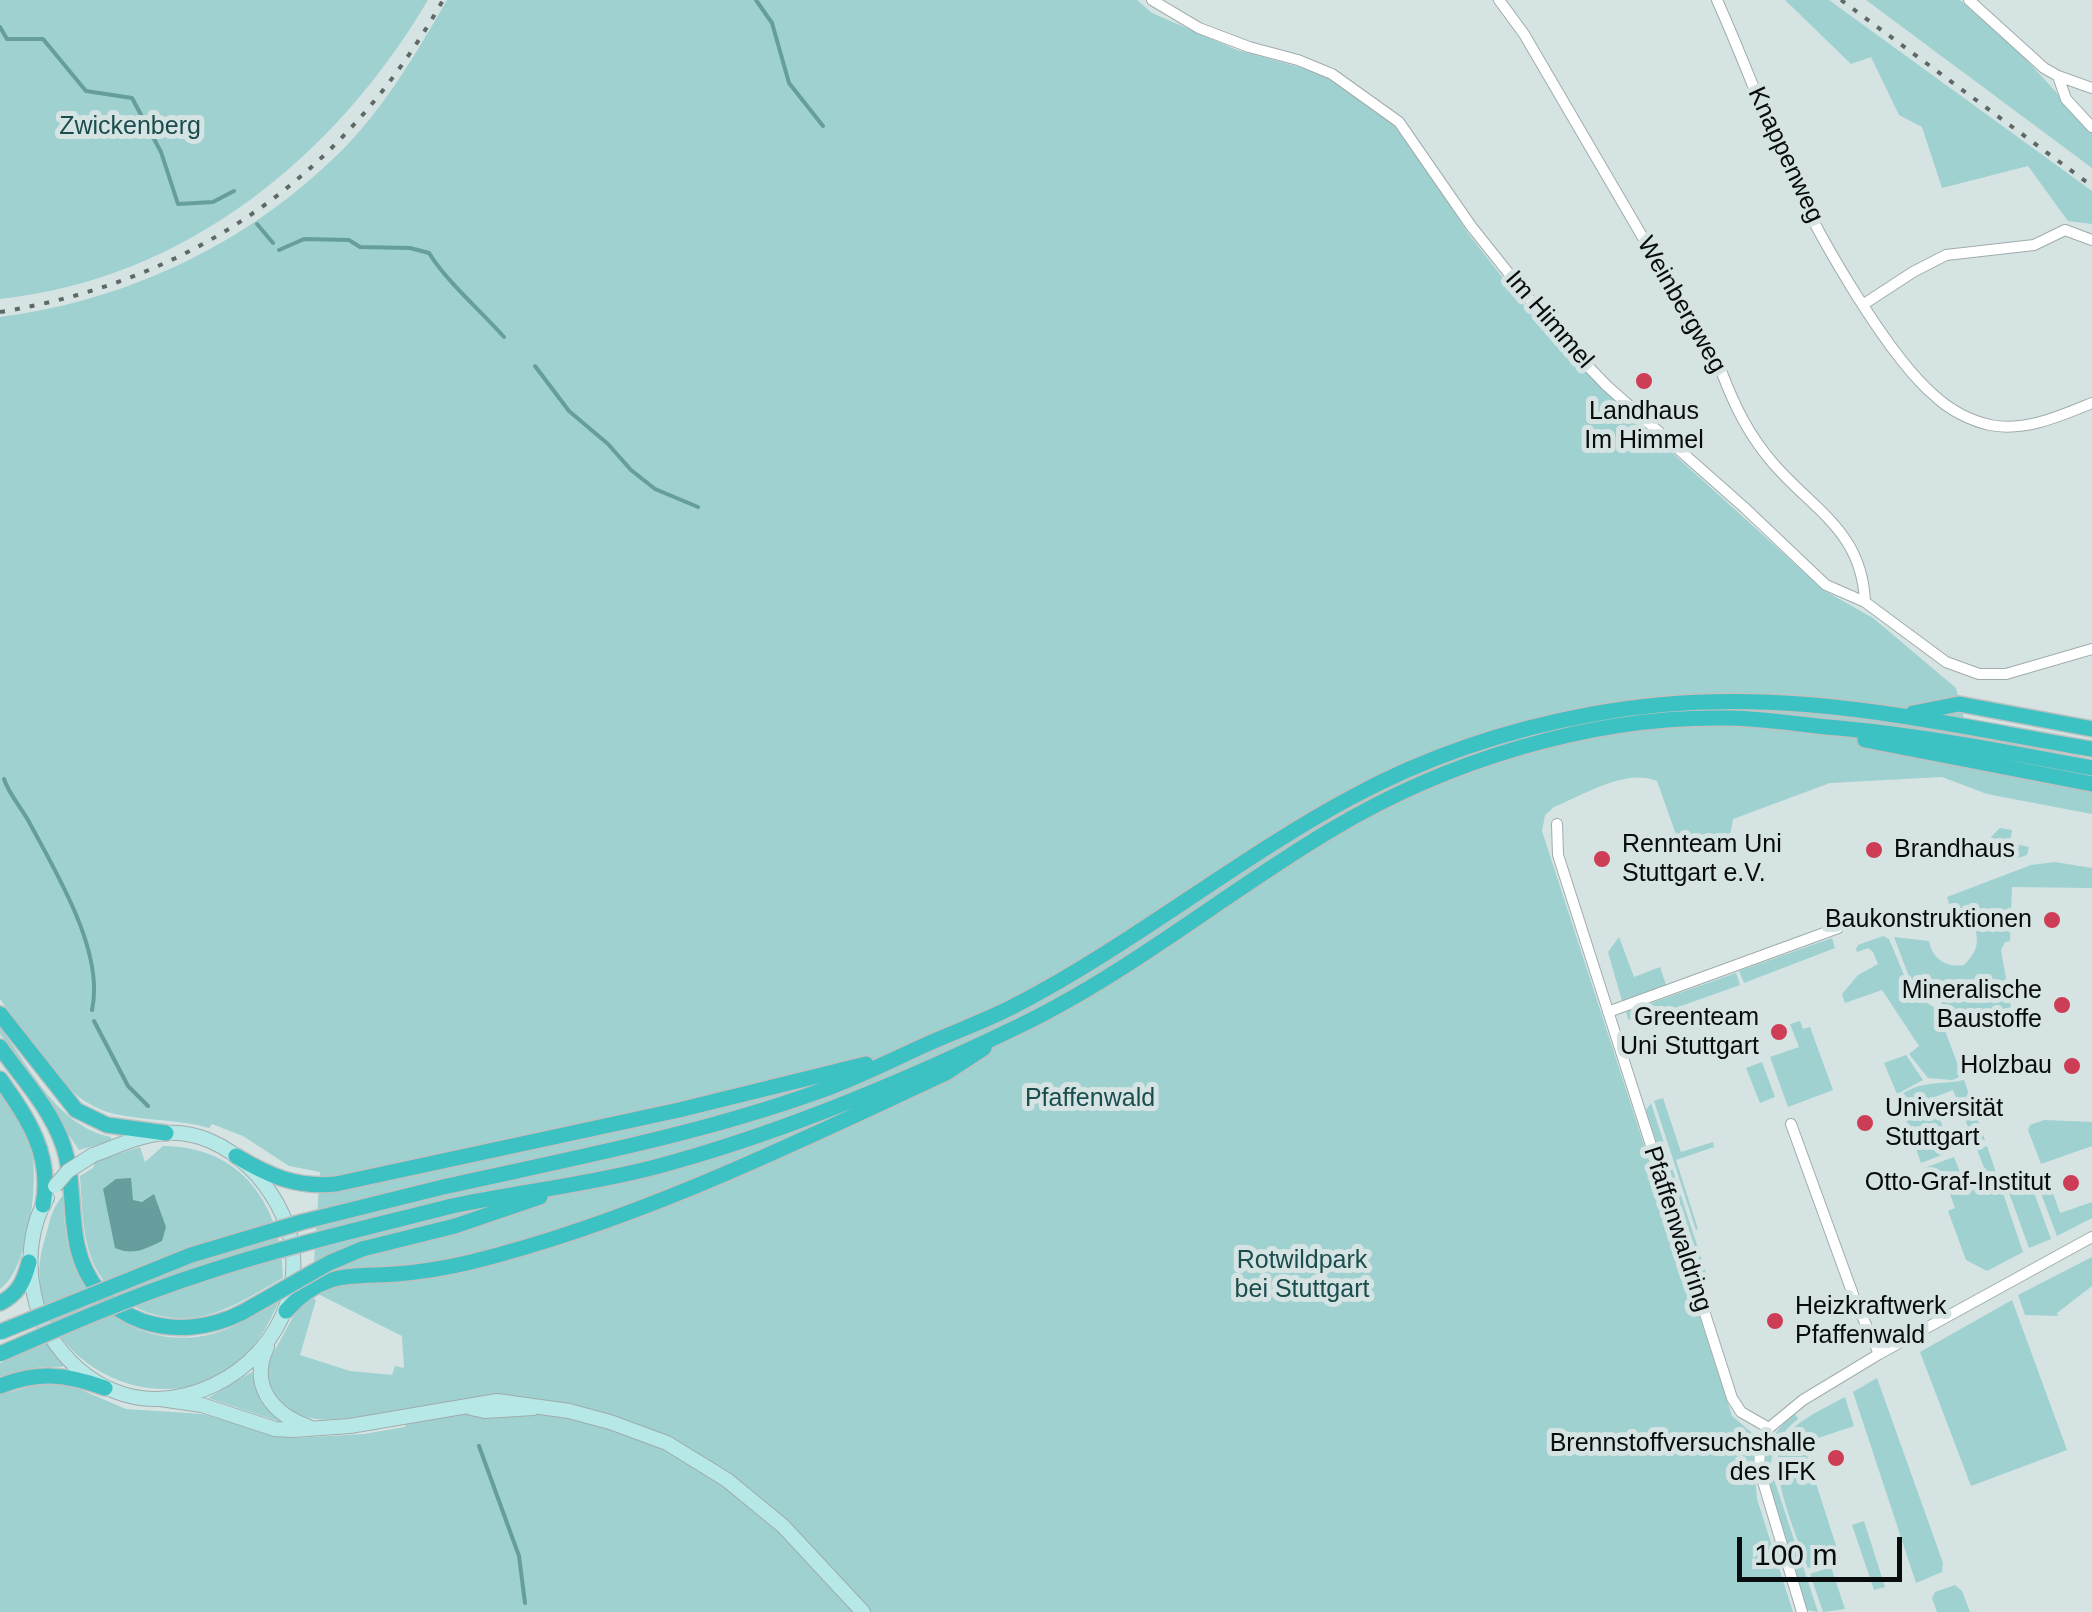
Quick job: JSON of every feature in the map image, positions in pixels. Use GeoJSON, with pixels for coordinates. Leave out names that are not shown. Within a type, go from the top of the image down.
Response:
{"type":"FeatureCollection","features":[{"type":"Feature","properties":{"kind":"highway"},"geometry":{"type":"LineString","coordinates":[[0,1332],[191,1255],[302,1222],[679,1134],[816,1093],[1012,1007],[1144,930],[1267,847],[1357,794],[1484,742],[1579,716],[1676,703],[1794,702],[1904,714],[2092,749]]}},
{"type":"Feature","properties":{"kind":"highway"},"geometry":{"type":"LineString","coordinates":[[1904,714],[1959,704],[2092,729]]}},
{"type":"Feature","properties":{"kind":"highway"},"geometry":{"type":"LineString","coordinates":[[0,1354],[92,1314],[287,1247],[448,1207],[575,1185],[676,1161],[817,1114],[988,1040],[1083,991],[1335,828],[1404,792],[1473,764],[1559,739],[1663,721],[1770,720],[1924,736],[2092,768]]}},
{"type":"Feature","properties":{"kind":"highway"},"geometry":{"type":"LineString","coordinates":[[1852,729],[1856,738],[2092,784]]}},
{"type":"Feature","properties":{"kind":"highway"},"geometry":{"type":"LineString","coordinates":[[0,1014],[76,1110],[107,1124],[166,1132]]}},
{"type":"Feature","properties":{"kind":"highway"},"geometry":{"type":"LineString","coordinates":[[286,1311],[314,1286],[334,1277],[426,1271],[469,1263],[583,1228],[687,1188],[946,1073],[982,1050],[988,1040]]}},
{"type":"Feature","properties":{"kind":"highway"},"geometry":{"type":"LineString","coordinates":[[236,1156],[268,1174],[298,1184],[317,1186],[368,1179],[754,1093],[922,1047]]}},
{"type":"Feature","properties":{"kind":"highway"},"geometry":{"type":"LineString","coordinates":[[0,1048],[61,1138],[79,1253],[88,1276],[108,1299],[134,1318],[172,1329],[214,1324],[362,1249],[486,1217],[575,1185]]}},
{"type":"Feature","properties":{"kind":"highway"},"geometry":{"type":"LineString","coordinates":[[0,1079],[24,1112],[40,1147],[46,1191],[43,1205]]}},
{"type":"Feature","properties":{"kind":"highway"},"geometry":{"type":"LineString","coordinates":[[0,1303],[16,1292],[29,1262]]}},
{"type":"Feature","properties":{"kind":"highway"},"geometry":{"type":"LineString","coordinates":[[0,1386],[34,1375],[54,1374],[105,1388]]}},
{"type":"Feature","properties":{"kind":"main road"},"geometry":{"type":"LineString","coordinates":[[314,1428],[286,1418],[267,1398],[259,1375],[266,1346],[286,1311],[293,1275],[289,1233],[266,1185],[236,1156],[199,1138],[166,1132],[93,1156],[68,1171],[43,1205],[29,1262],[38,1310],[50,1337],[70,1360],[105,1388],[212,1408],[275,1428],[314,1428],[350,1426],[470,1408],[485,1412],[539,1407],[579,1413],[636,1430],[716,1472],[783,1526],[863,1612]]}},
{"type":"Feature","properties":{"kind":"main road"},"geometry":{"type":"LineString","coordinates":[[160,1399],[221,1380],[266,1346]]}},
{"type":"Feature","properties":{"kind":"street","name":"Im Himmel"},"geometry":{"type":"LineString","coordinates":[[1152,0],[1199,28],[1332,74],[1399,122],[1498,262],[1558,335],[1606,386],[1746,509],[1826,586],[1865,602],[1946,662],[1978,674],[2006,674],[2092,649]]}},
{"type":"Feature","properties":{"kind":"street","name":"Weinbergweg"},"geometry":{"type":"LineString","coordinates":[[1499,0],[1524,34],[1722,374],[1740,418],[1772,462],[1849,542],[1864,573],[1865,602]]}},
{"type":"Feature","properties":{"kind":"street","name":"Knappenweg"},"geometry":{"type":"LineString","coordinates":[[1716,0],[1795,186],[1864,304],[1906,364],[1935,397],[1965,416],[1992,425],[2032,425],[2092,403]]}},
{"type":"Feature","properties":{"kind":"street"},"geometry":{"type":"LineString","coordinates":[[1969,0],[2058,76],[2092,88]]}},
{"type":"Feature","properties":{"kind":"street"},"geometry":{"type":"LineString","coordinates":[[2058,76],[2066,99],[2092,127]]}},
{"type":"Feature","properties":{"kind":"street"},"geometry":{"type":"LineString","coordinates":[[1864,304],[1946,254],[2034,245],[2065,230],[2092,240]]}},
{"type":"Feature","properties":{"kind":"street","name":"Pfaffenwaldring"},"geometry":{"type":"LineString","coordinates":[[1557,824],[1558,855],[1732,1398],[1742,1412],[1769,1428]]}},
{"type":"Feature","properties":{"kind":"street"},"geometry":{"type":"LineString","coordinates":[[1608,1012],[1838,928]]}},
{"type":"Feature","properties":{"kind":"street"},"geometry":{"type":"LineString","coordinates":[[1792,1124],[1855,1300],[1879,1354]]}},
{"type":"Feature","properties":{"kind":"street"},"geometry":{"type":"LineString","coordinates":[[1802,1612],[1759,1468],[1760,1451],[1769,1428],[1803,1400],[1879,1354],[2092,1238]]}},
{"type":"Feature","properties":{"kind":"green space","name":"Zwickenberg"},"geometry":{"type":"Polygon","coordinates":[[[0,0],[428,0],[391,57],[348,110],[301,158],[249,201],[193,237],[132,266],[68,287],[0,299],[0,0]]]}},
{"type":"Feature","properties":{"kind":"green space","name":"Pfaffenwald"},"geometry":{"type":"Polygon","coordinates":[[[447,0],[1137,0],[1152,13],[1237,50],[1321,73],[1403,130],[1467,232],[1541,327],[1617,403],[1825,591],[1873,618],[1956,688],[1977,768],[2092,790],[2092,814],[1987,794],[1942,777],[1830,783],[1733,819],[1729,841],[1714,846],[1708,833],[1679,843],[1657,781],[1645,778],[1605,785],[1554,807],[1545,815],[1542,831],[1732,1416],[1751,1432],[1757,1499],[1793,1612],[0,1612],[0,1395],[41,1383],[70,1385],[126,1409],[203,1414],[295,1438],[364,1434],[407,1424],[406,1409],[353,1418],[314,1419],[297,1415],[283,1407],[270,1387],[270,1359],[295,1313],[311,1296],[316,1300],[300,1355],[350,1371],[392,1375],[395,1366],[404,1368],[402,1336],[312,1291],[320,1172],[289,1166],[243,1136],[212,1124],[209,1128],[127,1116],[96,1107],[63,1083],[0,999],[0,317],[49,309],[144,280],[189,260],[273,209],[312,178],[363,128],[402,75],[447,0]]]}},
{"type":"Feature","properties":{"kind":"green space"},"geometry":{"type":"Polygon","coordinates":[[[1785,0],[1829,0],[2092,191],[2092,224],[2068,221],[2028,166],[1942,188],[1922,127],[1899,115],[1871,57],[1851,64],[1785,0]]]}},
{"type":"Feature","properties":{"kind":"green space"},"geometry":{"type":"Polygon","coordinates":[[[1866,0],[1960,0],[2020,53],[2092,131],[2092,168],[1866,0]]]}},
{"type":"Feature","properties":{"kind":"green space"},"geometry":{"type":"Polygon","coordinates":[[[2000,828],[2012,830],[2010,843],[2029,847],[2027,855],[1999,861],[1991,837],[2000,828]]]}},
{"type":"Feature","properties":{"kind":"green space"},"geometry":{"type":"Polygon","coordinates":[[[2055,862],[2092,868],[2092,888],[2012,887],[2010,941],[2001,950],[2011,1007],[1951,1028],[1941,1002],[1913,987],[1894,937],[1929,941],[1941,961],[1964,965],[1977,944],[1976,934],[1972,921],[1952,912],[1947,897],[2031,865],[2055,862]]]}},
{"type":"Feature","properties":{"kind":"green space"},"geometry":{"type":"Polygon","coordinates":[[[1883,936],[1889,939],[1912,994],[1937,1009],[1962,1076],[1952,1080],[1928,1078],[1909,1054],[1919,1046],[1882,990],[1845,1003],[1842,994],[1858,975],[1878,964],[1868,948],[1857,952],[1858,945],[1883,936]]]}},
{"type":"Feature","properties":{"kind":"green space"},"geometry":{"type":"Polygon","coordinates":[[[1619,937],[1634,977],[1660,967],[1666,985],[1622,1001],[1608,952],[1619,937]]]}},
{"type":"Feature","properties":{"kind":"green space"},"geometry":{"type":"Polygon","coordinates":[[[1832,938],[1835,948],[1744,983],[1739,971],[1832,938]]]}},
{"type":"Feature","properties":{"kind":"green space"},"geometry":{"type":"Polygon","coordinates":[[[1736,973],[1740,985],[1636,1022],[1628,1019],[1626,1012],[1736,973]]]}},
{"type":"Feature","properties":{"kind":"green space"},"geometry":{"type":"Polygon","coordinates":[[[1800,1021],[1803,1029],[1810,1027],[1833,1090],[1788,1107],[1770,1057],[1799,1047],[1790,1024],[1800,1021]]]}},
{"type":"Feature","properties":{"kind":"green space"},"geometry":{"type":"Polygon","coordinates":[[[0,1027],[60,1108],[92,1131],[111,1137],[111,1141],[79,1150],[0,1034],[0,1027]]]}},
{"type":"Feature","properties":{"kind":"green space"},"geometry":{"type":"Polygon","coordinates":[[[1906,1055],[1923,1080],[1897,1094],[1884,1063],[1906,1055]]]}},
{"type":"Feature","properties":{"kind":"green space"},"geometry":{"type":"Polygon","coordinates":[[[1762,1062],[1775,1097],[1760,1103],[1746,1068],[1762,1062]]]}},
{"type":"Feature","properties":{"kind":"green space"},"geometry":{"type":"Polygon","coordinates":[[[1964,1080],[1985,1140],[1975,1144],[1953,1090],[1932,1098],[1952,1151],[1921,1163],[1898,1097],[1922,1085],[1964,1080]]]}},
{"type":"Feature","properties":{"kind":"green space"},"geometry":{"type":"Polygon","coordinates":[[[0,1092],[26,1133],[34,1174],[26,1241],[19,1262],[0,1289],[0,1092]]]}},
{"type":"Feature","properties":{"kind":"green space"},"geometry":{"type":"Polygon","coordinates":[[[1663,1098],[1681,1152],[1713,1142],[1714,1147],[1676,1160],[1696,1230],[1654,1101],[1663,1098]]]}},
{"type":"Feature","properties":{"kind":"green space"},"geometry":{"type":"Polygon","coordinates":[[[1651,1103],[1707,1276],[1698,1270],[1646,1110],[1651,1103]]]}},
{"type":"Feature","properties":{"kind":"green space"},"geometry":{"type":"Polygon","coordinates":[[[2044,1120],[2092,1122],[2092,1146],[2041,1164],[2028,1130],[2030,1125],[2044,1120]]]}},
{"type":"Feature","properties":{"kind":"green space"},"geometry":{"type":"Polygon","coordinates":[[[163,1146],[215,1156],[252,1185],[275,1227],[283,1278],[227,1308],[190,1318],[155,1315],[111,1289],[100,1276],[89,1250],[80,1176],[93,1168],[95,1161],[140,1147],[145,1162],[163,1146]]]}},
{"type":"Feature","properties":{"kind":"green space"},"geometry":{"type":"Polygon","coordinates":[[[1987,1146],[2023,1252],[1987,1271],[1966,1260],[1948,1211],[1955,1208],[1943,1175],[1928,1179],[1924,1168],[1954,1157],[1968,1192],[1990,1184],[1977,1149],[1987,1146]]]}},
{"type":"Feature","properties":{"kind":"green space"},"geometry":{"type":"Polygon","coordinates":[[[2045,1171],[2060,1213],[2092,1202],[2092,1218],[2057,1236],[2034,1175],[2045,1171]]]}},
{"type":"Feature","properties":{"kind":"green space"},"geometry":{"type":"Polygon","coordinates":[[[2029,1179],[2051,1239],[2029,1248],[2007,1187],[2029,1179]]]}},
{"type":"Feature","properties":{"kind":"green space"},"geometry":{"type":"Polygon","coordinates":[[[63,1195],[73,1263],[93,1298],[108,1312],[143,1331],[183,1338],[223,1330],[279,1301],[250,1350],[224,1373],[189,1386],[154,1389],[120,1381],[89,1364],[64,1341],[47,1312],[39,1278],[44,1242],[63,1195]]]}},
{"type":"Feature","properties":{"kind":"green space"},"geometry":{"type":"Polygon","coordinates":[[[2092,1257],[2092,1286],[2058,1316],[2025,1315],[2018,1295],[2092,1257]]]}},
{"type":"Feature","properties":{"kind":"green space"},"geometry":{"type":"Polygon","coordinates":[[[2012,1300],[2067,1450],[1971,1486],[1920,1352],[2012,1300]]]}},
{"type":"Feature","properties":{"kind":"green space"},"geometry":{"type":"Polygon","coordinates":[[[47,1343],[65,1364],[62,1367],[40,1367],[0,1377],[0,1363],[47,1343]]]}},
{"type":"Feature","properties":{"kind":"green space"},"geometry":{"type":"Polygon","coordinates":[[[252,1372],[260,1400],[281,1422],[208,1398],[252,1372]]]}},
{"type":"Feature","properties":{"kind":"green space"},"geometry":{"type":"Polygon","coordinates":[[[1877,1378],[1943,1563],[1942,1572],[1916,1583],[1853,1392],[1877,1378]]]}},
{"type":"Feature","properties":{"kind":"green space"},"geometry":{"type":"Polygon","coordinates":[[[1845,1397],[1854,1426],[1803,1443],[1840,1558],[1808,1568],[1784,1500],[1778,1463],[1780,1447],[1799,1423],[1845,1397]]]}},
{"type":"Feature","properties":{"kind":"green space"},"geometry":{"type":"Polygon","coordinates":[[[1795,1414],[1798,1419],[1775,1447],[1771,1470],[1818,1612],[1807,1610],[1765,1469],[1773,1438],[1795,1414]]]}},
{"type":"Feature","properties":{"kind":"green space"},"geometry":{"type":"Polygon","coordinates":[[[1864,1521],[1885,1587],[1874,1590],[1852,1525],[1864,1521]]]}},
{"type":"Feature","properties":{"kind":"green space"},"geometry":{"type":"Polygon","coordinates":[[[1831,1567],[1845,1609],[1823,1612],[1810,1574],[1831,1567]]]}},
{"type":"Feature","properties":{"kind":"green space"},"geometry":{"type":"Polygon","coordinates":[[[1955,1585],[1962,1591],[1970,1612],[1937,1612],[1932,1598],[1935,1592],[1955,1585]]]}},
{"type":"Feature","properties":{"kind":"shaded area"},"geometry":{"type":"Polygon","coordinates":[[[131,1178],[133,1200],[142,1202],[154,1194],[166,1227],[162,1241],[128,1251],[115,1248],[103,1189],[116,1179],[131,1178]]]}},
{"type":"Feature","properties":{"kind":"waterway"},"geometry":{"type":"LineString","coordinates":[[756,0],[772,23],[789,83],[823,126]]}},
{"type":"Feature","properties":{"kind":"waterway"},"geometry":{"type":"LineString","coordinates":[[0,27],[7,39],[43,39],[86,91],[132,98],[161,152],[178,204],[213,202],[234,191]]}},
{"type":"Feature","properties":{"kind":"waterway"},"geometry":{"type":"LineString","coordinates":[[257,224],[273,243]]}},
{"type":"Feature","properties":{"kind":"waterway"},"geometry":{"type":"LineString","coordinates":[[279,250],[304,239],[349,240],[360,247],[410,248],[429,253],[504,337]]}},
{"type":"Feature","properties":{"kind":"waterway"},"geometry":{"type":"LineString","coordinates":[[535,366],[569,411],[631,470],[655,489],[698,507]]}},
{"type":"Feature","properties":{"kind":"waterway"},"geometry":{"type":"LineString","coordinates":[[4,779],[51,863],[85,937],[94,987],[92,1010]]}},
{"type":"Feature","properties":{"kind":"waterway"},"geometry":{"type":"LineString","coordinates":[[94,1021],[128,1086],[148,1106]]}},
{"type":"Feature","properties":{"kind":"waterway"},"geometry":{"type":"LineString","coordinates":[[479,1446],[519,1556],[525,1603]]}},
{"type":"Feature","properties":{"kind":"railway"},"geometry":{"type":"LineString","coordinates":[[0,312],[72,297],[139,274],[201,245],[259,209],[312,167],[360,118],[404,62],[443,0]]}},
{"type":"Feature","properties":{"kind":"railway"},"geometry":{"type":"LineString","coordinates":[[1841,0],[2092,186]]}},
{"type":"Feature","properties":{"kind":"place","name":"Landhaus Im Himmel"},"geometry":{"type":"Point","coordinates":[1644,381]}},
{"type":"Feature","properties":{"kind":"place","name":"Brandhaus"},"geometry":{"type":"Point","coordinates":[1874,850]}},
{"type":"Feature","properties":{"kind":"place","name":"Rennteam Uni Stuttgart e.V."},"geometry":{"type":"Point","coordinates":[1602,859]}},
{"type":"Feature","properties":{"kind":"place","name":"Baukonstruktionen"},"geometry":{"type":"Point","coordinates":[2052,920]}},
{"type":"Feature","properties":{"kind":"place","name":"Mineralische Baustoffe"},"geometry":{"type":"Point","coordinates":[2062,1005]}},
{"type":"Feature","properties":{"kind":"place","name":"Greenteam Uni Stuttgart"},"geometry":{"type":"Point","coordinates":[1779,1032]}},
{"type":"Feature","properties":{"kind":"place","name":"Holzbau"},"geometry":{"type":"Point","coordinates":[2072,1066]}},
{"type":"Feature","properties":{"kind":"place","name":"Universität Stuttgart"},"geometry":{"type":"Point","coordinates":[1865,1123]}},
{"type":"Feature","properties":{"kind":"place","name":"Otto-Graf-Institut"},"geometry":{"type":"Point","coordinates":[2071,1183]}},
{"type":"Feature","properties":{"kind":"place","name":"Heizkraftwerk Pfaffenwald"},"geometry":{"type":"Point","coordinates":[1775,1321]}},
{"type":"Feature","properties":{"kind":"place","name":"Brennstoffversuchshalle des IFK"},"geometry":{"type":"Point","coordinates":[1836,1458]}},
{"type":"Feature","properties":{"kind":"park label","name":"Rotwildpark bei Stuttgart"},"geometry":{"type":"Point","coordinates":[1302,1276]}}]}
